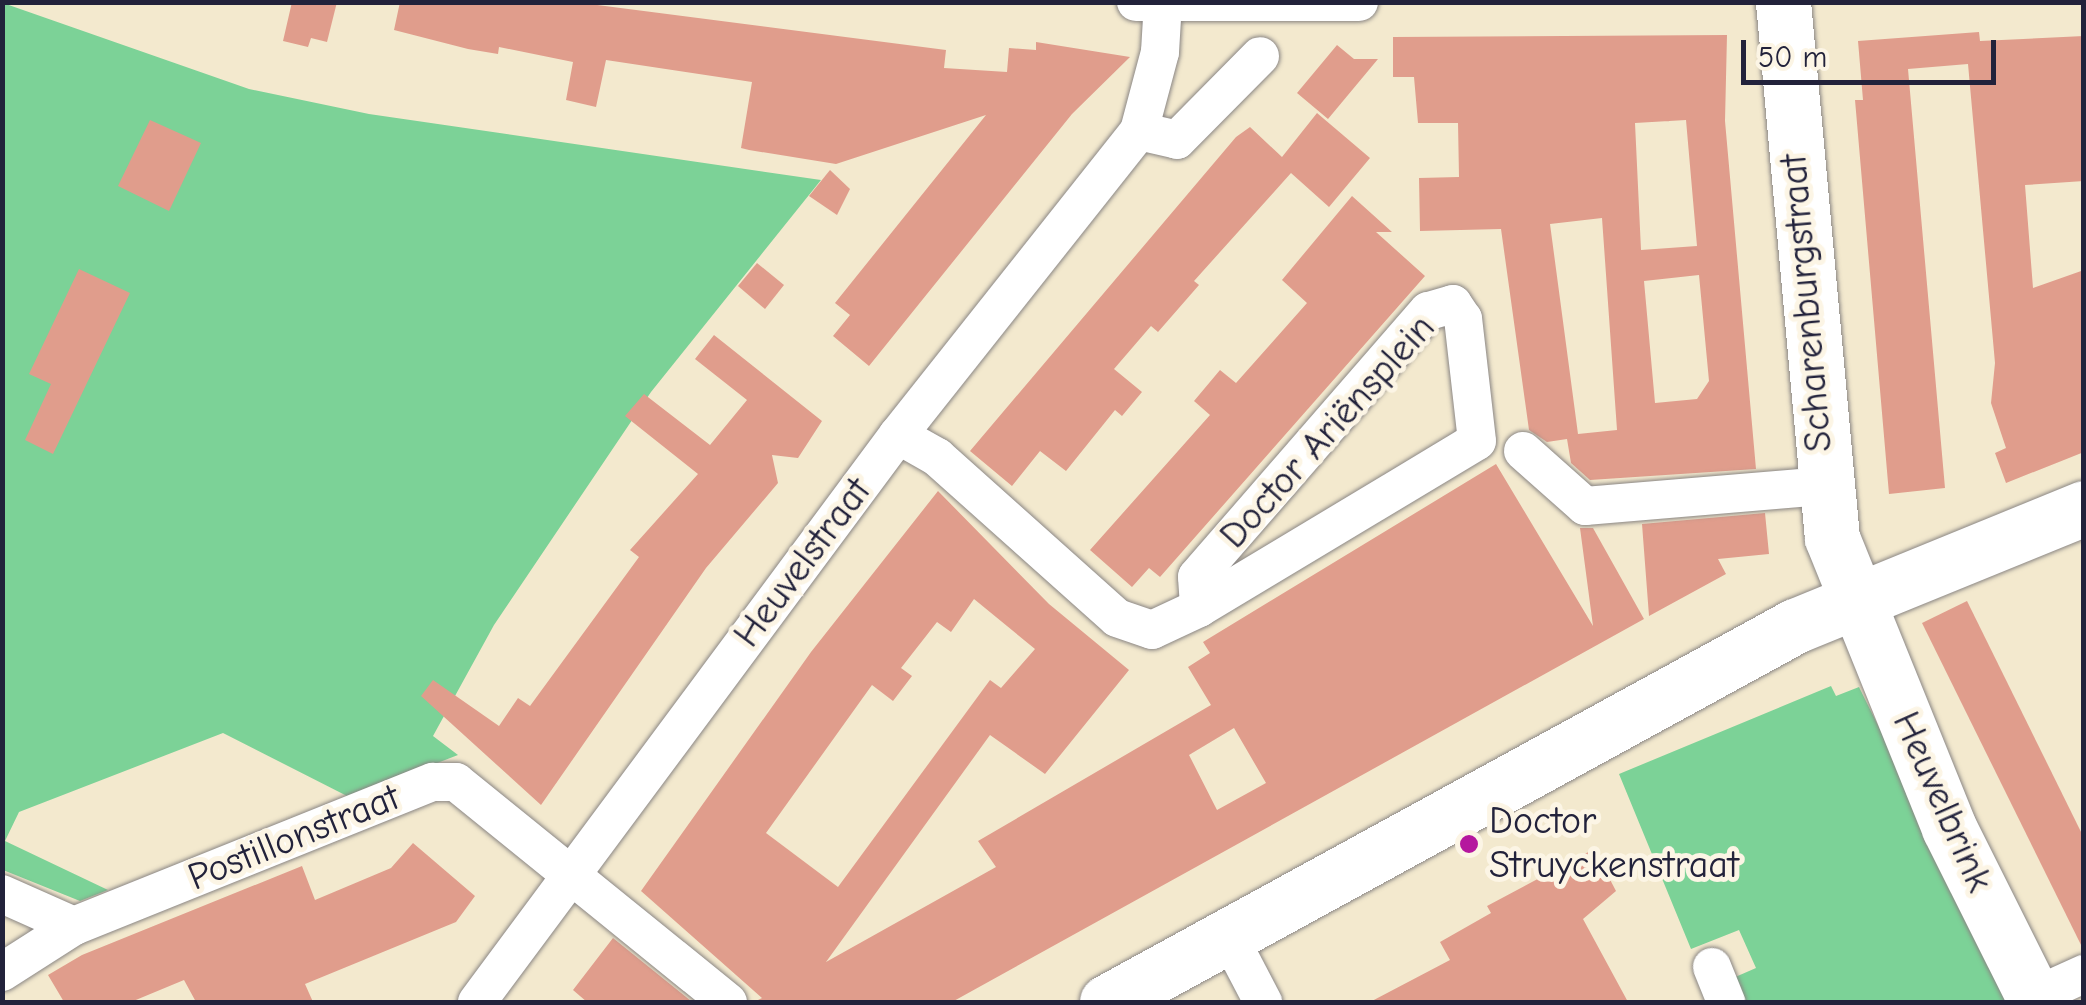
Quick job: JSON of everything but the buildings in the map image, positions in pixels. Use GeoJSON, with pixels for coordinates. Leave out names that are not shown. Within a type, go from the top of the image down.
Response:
{"type":"FeatureCollection","features":[{"type":"Feature","properties":{"kind":"street"},"geometry":{"type":"LineString","coordinates":[[1154,3],[1359,2]]}},
{"type":"Feature","properties":{"kind":"street","name":"Scharenburgstraat"},"geometry":{"type":"LineString","coordinates":[[1783,2],[1822,486],[1832,538],[1854,599]]}},
{"type":"Feature","properties":{"kind":"street","name":"Heuvelstraat"},"geometry":{"type":"LineString","coordinates":[[477,1002],[898,434],[1139,132],[1160,52],[1154,3]]}},
{"type":"Feature","properties":{"kind":"street"},"geometry":{"type":"LineString","coordinates":[[1139,132],[1177,140],[1260,56]]}},
{"type":"Feature","properties":{"kind":"street","name":"Doctor Ariënsplein"},"geometry":{"type":"LineString","coordinates":[[898,434],[937,457],[1117,618],[1152,630],[1199,608],[1477,441],[1463,319],[1454,304],[1428,311],[1198,577],[1199,608]]}},
{"type":"Feature","properties":{"kind":"street"},"geometry":{"type":"LineString","coordinates":[[1523,451],[1585,506],[1822,486]]}},
{"type":"Feature","properties":{"kind":"street"},"geometry":{"type":"LineString","coordinates":[[1107,1002],[1854,599],[2084,508]]}},
{"type":"Feature","properties":{"kind":"street","name":"Heuvelbrink"},"geometry":{"type":"LineString","coordinates":[[1854,599],[1950,828],[2035,1000]]}},
{"type":"Feature","properties":{"kind":"street","name":"Postillonstraat"},"geometry":{"type":"LineString","coordinates":[[2,972],[74,926],[433,782],[456,782],[478,795],[728,1002]]}},
{"type":"Feature","properties":{"kind":"street"},"geometry":{"type":"LineString","coordinates":[[2,894],[74,926]]}},
{"type":"Feature","properties":{"kind":"street"},"geometry":{"type":"LineString","coordinates":[[1228,936],[1262,1002]]}},
{"type":"Feature","properties":{"kind":"street"},"geometry":{"type":"LineString","coordinates":[[1712,967],[1726,1002]]}},
{"type":"Feature","properties":{"kind":"street"},"geometry":{"type":"LineString","coordinates":[[2035,1000],[2084,974]]}},
{"type":"Feature","properties":{"kind":"green space"},"geometry":{"type":"Polygon","coordinates":[[[3,3],[249,89],[369,114],[821,180],[651,392],[494,625],[433,736],[458,755],[349,797],[223,733],[19,812],[5,841],[108,890],[80,901],[3,870],[3,3]]]}},
{"type":"Feature","properties":{"kind":"green space"},"geometry":{"type":"Polygon","coordinates":[[[1831,686],[1836,696],[1859,687],[2015,1002],[1742,1002],[1733,978],[1756,968],[1739,930],[1691,949],[1619,774],[1831,686]]]}},
{"type":"Feature","properties":{"kind":"place","name":"Doctor Struyckenstraat"},"geometry":{"type":"Point","coordinates":[1469,844]}}]}
